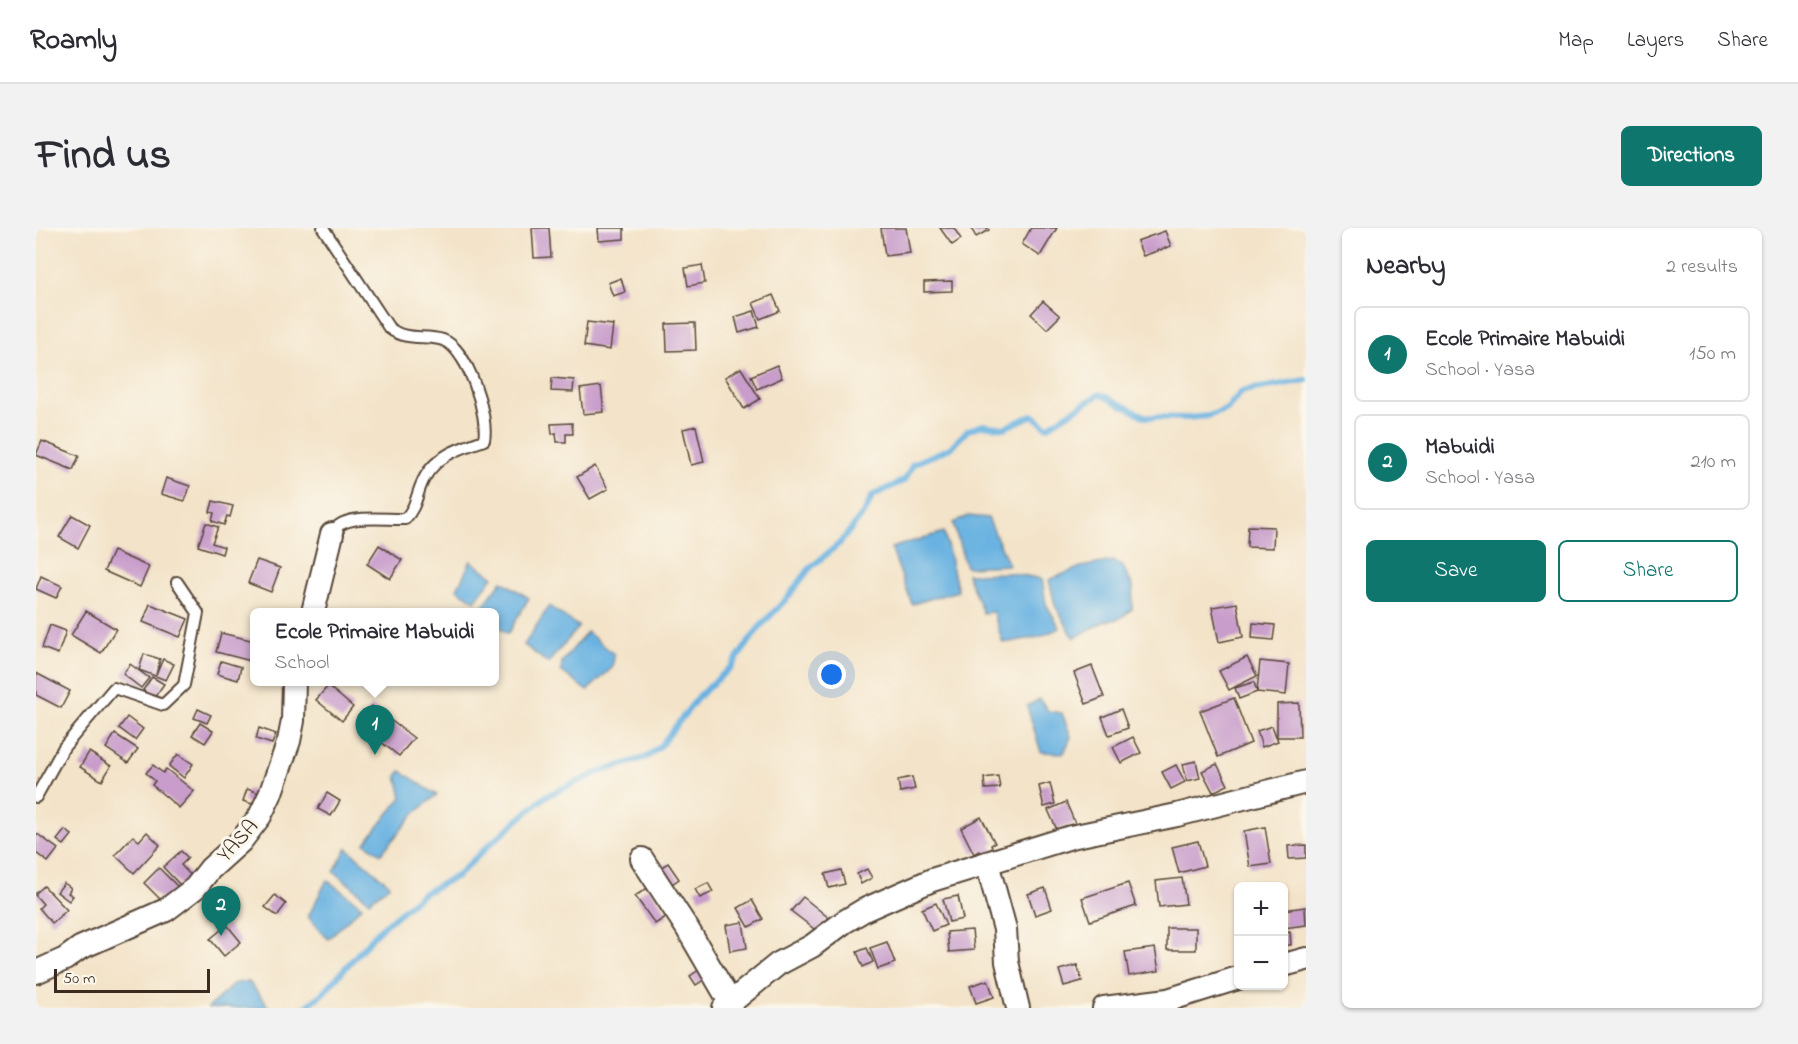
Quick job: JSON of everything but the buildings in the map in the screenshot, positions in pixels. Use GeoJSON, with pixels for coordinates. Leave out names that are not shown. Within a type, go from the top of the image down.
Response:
{"type":"FeatureCollection","features":[{"type":"Feature","properties":{"kind":"street"},"geometry":{"type":"LineString","coordinates":[[314,608],[332,534]]}},
{"type":"Feature","properties":{"kind":"street","name":"YASA"},"geometry":{"type":"LineString","coordinates":[[36,972],[65,959],[80,948],[166,910],[195,888],[210,869],[241,841],[260,816],[270,795],[292,732],[294,686]]}},
{"type":"Feature","properties":{"kind":"street"},"geometry":{"type":"LineString","coordinates":[[642,860],[687,928],[727,1005],[778,964],[812,946],[864,910],[932,880],[1071,837],[1177,815],[1306,782]]}},
{"type":"Feature","properties":{"kind":"street"},"geometry":{"type":"LineString","coordinates":[[987,863],[1005,929],[1007,962],[1018,1008]]}},
{"type":"Feature","properties":{"kind":"street"},"geometry":{"type":"LineString","coordinates":[[1288,964],[1306,959]]}},
{"type":"Feature","properties":{"kind":"street"},"geometry":{"type":"LineString","coordinates":[[1104,1008],[1169,1004],[1234,980]]}},
{"type":"Feature","properties":{"kind":"lane"},"geometry":{"type":"LineString","coordinates":[[325,229],[389,328],[399,335],[441,339],[458,350],[476,387],[486,431],[484,440],[467,444],[442,458],[425,477],[412,511],[405,519],[372,518],[340,523],[334,528],[332,534]]}},
{"type":"Feature","properties":{"kind":"lane"},"geometry":{"type":"LineString","coordinates":[[36,798],[64,747],[114,688],[163,705],[184,685],[198,613],[177,582]]}},
{"type":"Feature","properties":{"kind":"water"},"geometry":{"type":"Polygon","coordinates":[[[968,516],[988,518],[1009,565],[966,567],[953,523],[968,516]]]}},
{"type":"Feature","properties":{"kind":"water"},"geometry":{"type":"Polygon","coordinates":[[[944,532],[958,591],[912,604],[891,548],[944,532]]]}},
{"type":"Feature","properties":{"kind":"water"},"geometry":{"type":"Polygon","coordinates":[[[471,561],[493,577],[475,601],[457,589],[471,561]]]}},
{"type":"Feature","properties":{"kind":"water"},"geometry":{"type":"Polygon","coordinates":[[[1113,561],[1122,565],[1133,587],[1132,609],[1119,619],[1105,621],[1074,638],[1055,605],[1049,580],[1081,567],[1113,561]]]}},
{"type":"Feature","properties":{"kind":"water"},"geometry":{"type":"Polygon","coordinates":[[[1010,573],[1042,579],[1046,604],[1060,628],[1039,637],[1003,643],[993,612],[983,613],[967,574],[1010,573]]]}},
{"type":"Feature","properties":{"kind":"water"},"geometry":{"type":"Polygon","coordinates":[[[502,581],[529,598],[508,634],[499,627],[499,608],[483,608],[502,581]]]}},
{"type":"Feature","properties":{"kind":"water"},"geometry":{"type":"Polygon","coordinates":[[[549,606],[579,627],[548,663],[524,645],[549,606]]]}},
{"type":"Feature","properties":{"kind":"water"},"geometry":{"type":"Polygon","coordinates":[[[587,632],[614,654],[613,667],[587,691],[561,671],[562,662],[587,632]]]}},
{"type":"Feature","properties":{"kind":"water"},"geometry":{"type":"Polygon","coordinates":[[[1040,699],[1048,711],[1062,713],[1071,737],[1064,753],[1041,752],[1027,706],[1040,699]]]}},
{"type":"Feature","properties":{"kind":"water"},"geometry":{"type":"Polygon","coordinates":[[[401,771],[437,795],[414,814],[381,854],[365,843],[402,797],[397,776],[401,771]]]}},
{"type":"Feature","properties":{"kind":"water"},"geometry":{"type":"Polygon","coordinates":[[[347,848],[390,885],[369,901],[334,871],[347,848]]]}},
{"type":"Feature","properties":{"kind":"water"},"geometry":{"type":"Polygon","coordinates":[[[327,880],[362,906],[328,939],[308,917],[327,880]]]}},
{"type":"Feature","properties":{"kind":"water"},"geometry":{"type":"Polygon","coordinates":[[[249,982],[268,1006],[266,1008],[208,1008],[235,983],[249,982]]]}},
{"type":"Feature","properties":{"kind":"waterway"},"geometry":{"type":"LineString","coordinates":[[305,1008],[323,993],[379,930],[422,894],[457,876],[546,796],[597,773],[647,757],[661,745],[699,696],[732,666],[758,629],[788,597],[810,568],[840,543],[866,510],[872,496],[905,480],[913,464],[950,448],[968,430],[983,425],[1004,428],[1033,415],[1047,427],[1100,394],[1146,417],[1187,418],[1208,416],[1227,409],[1242,391],[1306,380]]}},
{"type":"Feature","properties":{"kind":"place","name":"Ecole Primaire Mabuidi"},"geometry":{"type":"Point","coordinates":[375,755]}},
{"type":"Feature","properties":{"kind":"place","name":"Mabuidi"},"geometry":{"type":"Point","coordinates":[221,936]}}]}
